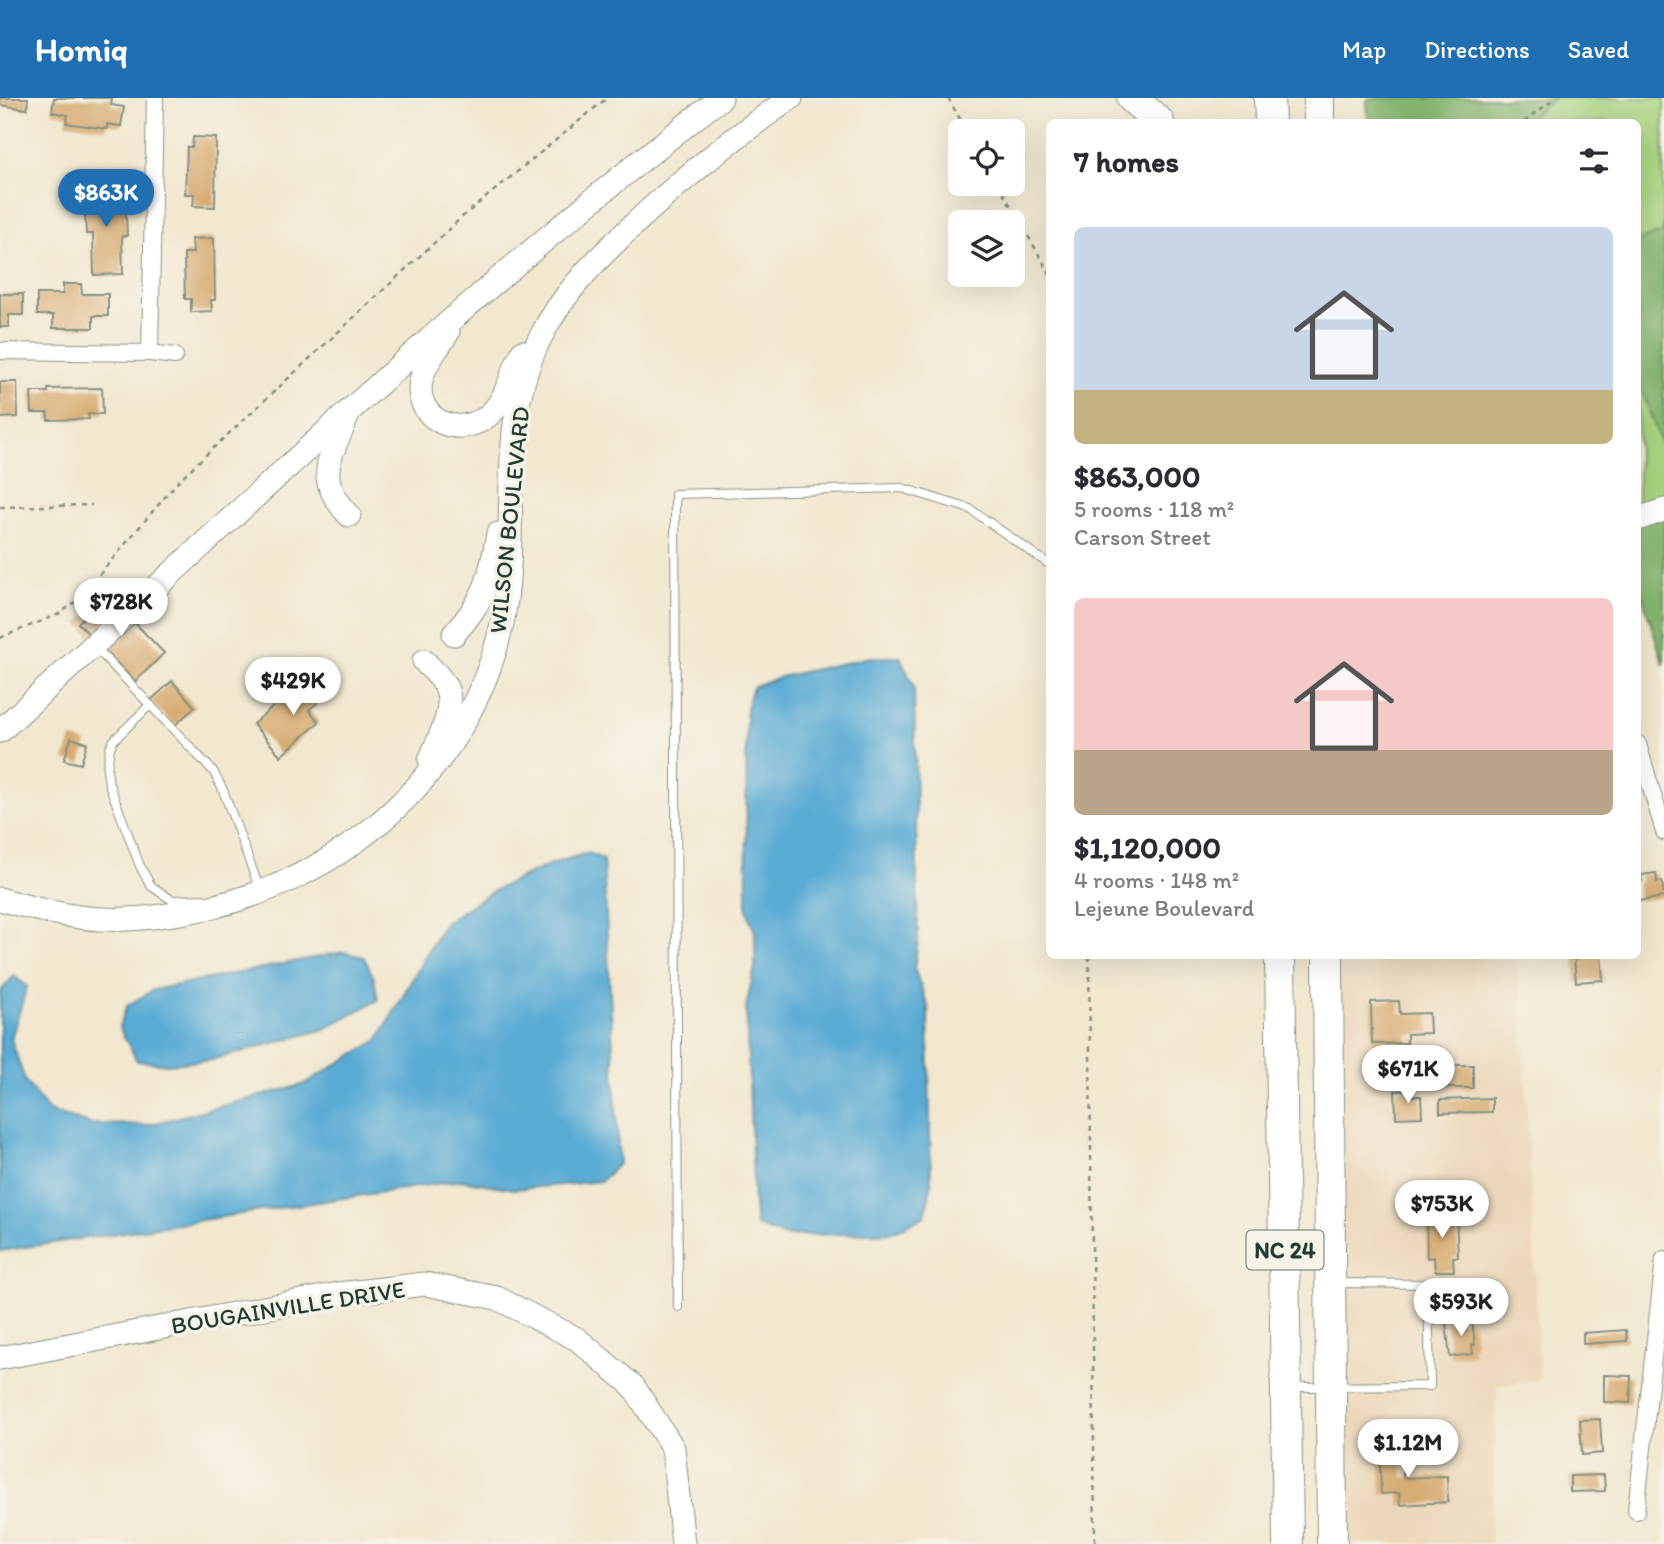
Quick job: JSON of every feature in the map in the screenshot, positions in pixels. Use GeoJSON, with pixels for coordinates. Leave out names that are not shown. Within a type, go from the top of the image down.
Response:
{"type":"FeatureCollection","features":[{"type":"Feature","properties":{"kind":"highway"},"geometry":{"type":"LineString","coordinates":[[1132,98],[1156,119]]}},
{"type":"Feature","properties":{"kind":"highway"},"geometry":{"type":"LineString","coordinates":[[1269,98],[1270,119]]}},
{"type":"Feature","properties":{"kind":"highway"},"geometry":{"type":"LineString","coordinates":[[1319,98],[1319,119]]}},
{"type":"Feature","properties":{"kind":"highway","name":"NC 24"},"geometry":{"type":"LineString","coordinates":[[1280,959],[1289,1544]]}},
{"type":"Feature","properties":{"kind":"highway","name":"NC 24"},"geometry":{"type":"LineString","coordinates":[[1328,959],[1332,1544]]}},
{"type":"Feature","properties":{"kind":"main road"},"geometry":{"type":"LineString","coordinates":[[0,731],[460,312],[604,190],[721,98]]}},
{"type":"Feature","properties":{"kind":"main road","name":"WILSON BOULEVARD"},"geometry":{"type":"LineString","coordinates":[[0,899],[41,911],[102,919],[164,917],[222,905],[312,870],[339,855],[390,814],[422,783],[455,739],[492,663],[507,595],[510,468],[517,412],[537,346],[555,310],[602,254],[679,183],[748,127],[791,98]]}},
{"type":"Feature","properties":{"kind":"main road"},"geometry":{"type":"LineString","coordinates":[[460,312],[421,381],[424,402],[429,412],[438,421],[458,427],[478,422],[497,408],[521,355],[555,310]]}},
{"type":"Feature","properties":{"kind":"main road"},"geometry":{"type":"LineString","coordinates":[[349,515],[330,490],[326,471],[350,411]]}},
{"type":"Feature","properties":{"kind":"main road"},"geometry":{"type":"LineString","coordinates":[[454,634],[472,614],[486,587],[510,468]]}},
{"type":"Feature","properties":{"kind":"main road"},"geometry":{"type":"LineString","coordinates":[[1641,518],[1664,510]]}},
{"type":"Feature","properties":{"kind":"main road"},"geometry":{"type":"LineString","coordinates":[[422,783],[450,699],[444,682],[424,661]]}},
{"type":"Feature","properties":{"kind":"main road","name":"BOUGAINVILLE DRIVE"},"geometry":{"type":"LineString","coordinates":[[0,1358],[339,1294],[425,1284],[497,1298],[577,1339],[633,1386],[673,1448],[683,1544]]}},
{"type":"Feature","properties":{"kind":"street"},"geometry":{"type":"LineString","coordinates":[[150,353],[155,98]]}},
{"type":"Feature","properties":{"kind":"street"},"geometry":{"type":"LineString","coordinates":[[0,351],[150,353],[175,356]]}},
{"type":"Feature","properties":{"kind":"street"},"geometry":{"type":"LineString","coordinates":[[1641,754],[1664,832]]}},
{"type":"Feature","properties":{"kind":"street"},"geometry":{"type":"LineString","coordinates":[[1636,1511],[1664,1259]]}},
{"type":"Feature","properties":{"kind":"lane"},"geometry":{"type":"LineString","coordinates":[[678,1307],[675,494],[902,488],[970,509],[1046,562]]}},
{"type":"Feature","properties":{"kind":"lane"},"geometry":{"type":"LineString","coordinates":[[93,645],[199,755],[219,780],[252,895],[172,900],[151,886],[140,866],[110,784],[107,756],[114,740],[150,705]]}},
{"type":"Feature","properties":{"kind":"lane"},"geometry":{"type":"LineString","coordinates":[[1286,1387],[1430,1386],[1428,1284],[1330,1283]]}},
{"type":"Feature","properties":{"kind":"path"},"geometry":{"type":"LineString","coordinates":[[0,638],[59,614],[78,600],[181,478],[462,217],[607,98]]}},
{"type":"Feature","properties":{"kind":"path"},"geometry":{"type":"LineString","coordinates":[[948,98],[960,119]]}},
{"type":"Feature","properties":{"kind":"path"},"geometry":{"type":"LineString","coordinates":[[1528,119],[1555,98]]}},
{"type":"Feature","properties":{"kind":"path"},"geometry":{"type":"LineString","coordinates":[[1005,196],[1046,267]]}},
{"type":"Feature","properties":{"kind":"path"},"geometry":{"type":"LineString","coordinates":[[0,507],[92,505]]}},
{"type":"Feature","properties":{"kind":"path"},"geometry":{"type":"LineString","coordinates":[[1089,959],[1095,1544]]}},
{"type":"Feature","properties":{"kind":"shaded area"},"geometry":{"type":"Polygon","coordinates":[[[1328,959],[1517,959],[1521,985],[1540,1380],[1497,1386],[1490,1544],[1332,1544],[1328,959]]]}},
{"type":"Feature","properties":{"kind":"green space"},"geometry":{"type":"Polygon","coordinates":[[[1555,98],[1664,98],[1663,233],[1641,239],[1641,119],[1528,119],[1555,98]]]}},
{"type":"Feature","properties":{"kind":"green space"},"geometry":{"type":"Polygon","coordinates":[[[1555,98],[1528,119],[1368,119],[1367,100],[1555,98]]]}},
{"type":"Feature","properties":{"kind":"green space"},"geometry":{"type":"Polygon","coordinates":[[[1664,223],[1664,451],[1641,393],[1641,239],[1662,233],[1664,223]]]}},
{"type":"Feature","properties":{"kind":"green space"},"geometry":{"type":"Polygon","coordinates":[[[1641,393],[1664,451],[1664,510],[1641,518],[1641,393]]]}},
{"type":"Feature","properties":{"kind":"green space"},"geometry":{"type":"Polygon","coordinates":[[[1664,510],[1664,665],[1641,592],[1641,518],[1664,510]]]}},
{"type":"Feature","properties":{"kind":"water"},"geometry":{"type":"Polygon","coordinates":[[[871,657],[900,657],[914,687],[918,940],[914,968],[928,1006],[931,1186],[925,1216],[893,1232],[785,1236],[756,1226],[754,1205],[746,1007],[755,967],[755,932],[747,910],[746,708],[753,687],[780,677],[871,657]]]}},
{"type":"Feature","properties":{"kind":"water"},"geometry":{"type":"Polygon","coordinates":[[[588,853],[603,859],[619,1163],[601,1181],[514,1189],[461,1180],[0,1251],[0,992],[14,976],[27,986],[11,1039],[25,1081],[49,1111],[89,1124],[148,1125],[302,1085],[378,1040],[444,923],[493,891],[551,864],[588,853]]]}},
{"type":"Feature","properties":{"kind":"water"},"geometry":{"type":"Polygon","coordinates":[[[343,952],[364,957],[374,978],[378,1000],[322,1030],[211,1060],[169,1064],[137,1061],[119,1027],[127,1006],[153,990],[343,952]]]}},
{"type":"Feature","properties":{"kind":"building"},"geometry":{"type":"Polygon","coordinates":[[[0,98],[28,98],[27,109],[0,105],[0,98]]]}},
{"type":"Feature","properties":{"kind":"building"},"geometry":{"type":"Polygon","coordinates":[[[54,98],[112,98],[111,105],[124,107],[121,126],[107,124],[107,129],[66,123],[68,115],[52,112],[54,98]]]}},
{"type":"Feature","properties":{"kind":"building"},"geometry":{"type":"Polygon","coordinates":[[[193,137],[216,138],[215,207],[193,206],[194,194],[185,194],[187,147],[192,147],[193,137]]]}},
{"type":"Feature","properties":{"kind":"building"},"geometry":{"type":"Polygon","coordinates":[[[96,184],[106,184],[106,193],[125,193],[127,236],[122,236],[123,274],[94,275],[93,234],[86,234],[84,191],[96,191],[96,184]]]}},
{"type":"Feature","properties":{"kind":"building"},"geometry":{"type":"Polygon","coordinates":[[[214,238],[215,300],[211,300],[212,311],[191,312],[191,299],[185,299],[184,253],[193,253],[192,239],[214,238]]]}},
{"type":"Feature","properties":{"kind":"building"},"geometry":{"type":"Polygon","coordinates":[[[63,284],[81,284],[82,294],[108,294],[108,316],[93,316],[93,328],[53,328],[53,315],[37,315],[37,294],[63,294],[63,284]]]}},
{"type":"Feature","properties":{"kind":"building"},"geometry":{"type":"Polygon","coordinates":[[[0,294],[23,294],[23,315],[9,315],[9,327],[0,327],[0,294]]]}},
{"type":"Feature","properties":{"kind":"building"},"geometry":{"type":"Polygon","coordinates":[[[0,382],[17,382],[18,417],[0,418],[0,382]]]}},
{"type":"Feature","properties":{"kind":"building"},"geometry":{"type":"Polygon","coordinates":[[[102,388],[103,414],[88,414],[89,419],[48,420],[48,413],[32,413],[31,392],[102,388]]]}},
{"type":"Feature","properties":{"kind":"building"},"geometry":{"type":"Polygon","coordinates":[[[107,594],[164,653],[135,682],[78,623],[107,594]]]}},
{"type":"Feature","properties":{"kind":"building"},"geometry":{"type":"Polygon","coordinates":[[[329,673],[338,684],[309,710],[319,722],[281,756],[253,724],[290,692],[300,702],[329,673]]]}},
{"type":"Feature","properties":{"kind":"building"},"geometry":{"type":"Polygon","coordinates":[[[172,681],[195,707],[174,726],[150,701],[172,681]]]}},
{"type":"Feature","properties":{"kind":"building"},"geometry":{"type":"Polygon","coordinates":[[[71,738],[87,743],[81,764],[64,760],[71,738]]]}},
{"type":"Feature","properties":{"kind":"building"},"geometry":{"type":"Polygon","coordinates":[[[1656,873],[1657,882],[1662,881],[1664,897],[1641,901],[1641,875],[1656,873]]]}},
{"type":"Feature","properties":{"kind":"building"},"geometry":{"type":"Polygon","coordinates":[[[1574,959],[1601,959],[1603,980],[1576,982],[1574,959]]]}},
{"type":"Feature","properties":{"kind":"building"},"geometry":{"type":"Polygon","coordinates":[[[1399,1001],[1400,1014],[1429,1013],[1430,1033],[1407,1034],[1407,1043],[1372,1044],[1371,1002],[1399,1001]]]}},
{"type":"Feature","properties":{"kind":"building"},"geometry":{"type":"Polygon","coordinates":[[[1438,1065],[1473,1065],[1473,1088],[1438,1088],[1438,1065]]]}},
{"type":"Feature","properties":{"kind":"building"},"geometry":{"type":"Polygon","coordinates":[[[1411,1090],[1411,1096],[1421,1096],[1422,1117],[1396,1118],[1395,1091],[1411,1090]]]}},
{"type":"Feature","properties":{"kind":"building"},"geometry":{"type":"Polygon","coordinates":[[[1492,1098],[1492,1112],[1440,1113],[1440,1100],[1492,1098]]]}},
{"type":"Feature","properties":{"kind":"building"},"geometry":{"type":"Polygon","coordinates":[[[1456,1212],[1458,1257],[1453,1257],[1454,1271],[1435,1271],[1434,1257],[1427,1258],[1426,1213],[1456,1212]]]}},
{"type":"Feature","properties":{"kind":"building"},"geometry":{"type":"Polygon","coordinates":[[[1472,1320],[1475,1345],[1472,1345],[1473,1354],[1450,1357],[1446,1323],[1472,1320]]]}},
{"type":"Feature","properties":{"kind":"building"},"geometry":{"type":"Polygon","coordinates":[[[1626,1330],[1627,1341],[1583,1344],[1583,1333],[1626,1330]]]}},
{"type":"Feature","properties":{"kind":"building"},"geometry":{"type":"Polygon","coordinates":[[[1604,1375],[1631,1376],[1630,1403],[1604,1402],[1604,1375]]]}},
{"type":"Feature","properties":{"kind":"building"},"geometry":{"type":"Polygon","coordinates":[[[1600,1419],[1602,1453],[1582,1455],[1580,1420],[1600,1419]]]}},
{"type":"Feature","properties":{"kind":"building"},"geometry":{"type":"Polygon","coordinates":[[[1401,1440],[1403,1478],[1447,1476],[1448,1502],[1400,1505],[1399,1493],[1381,1494],[1379,1441],[1401,1440]]]}},
{"type":"Feature","properties":{"kind":"building"},"geometry":{"type":"Polygon","coordinates":[[[1604,1475],[1605,1491],[1570,1492],[1570,1476],[1604,1475]]]}}]}
